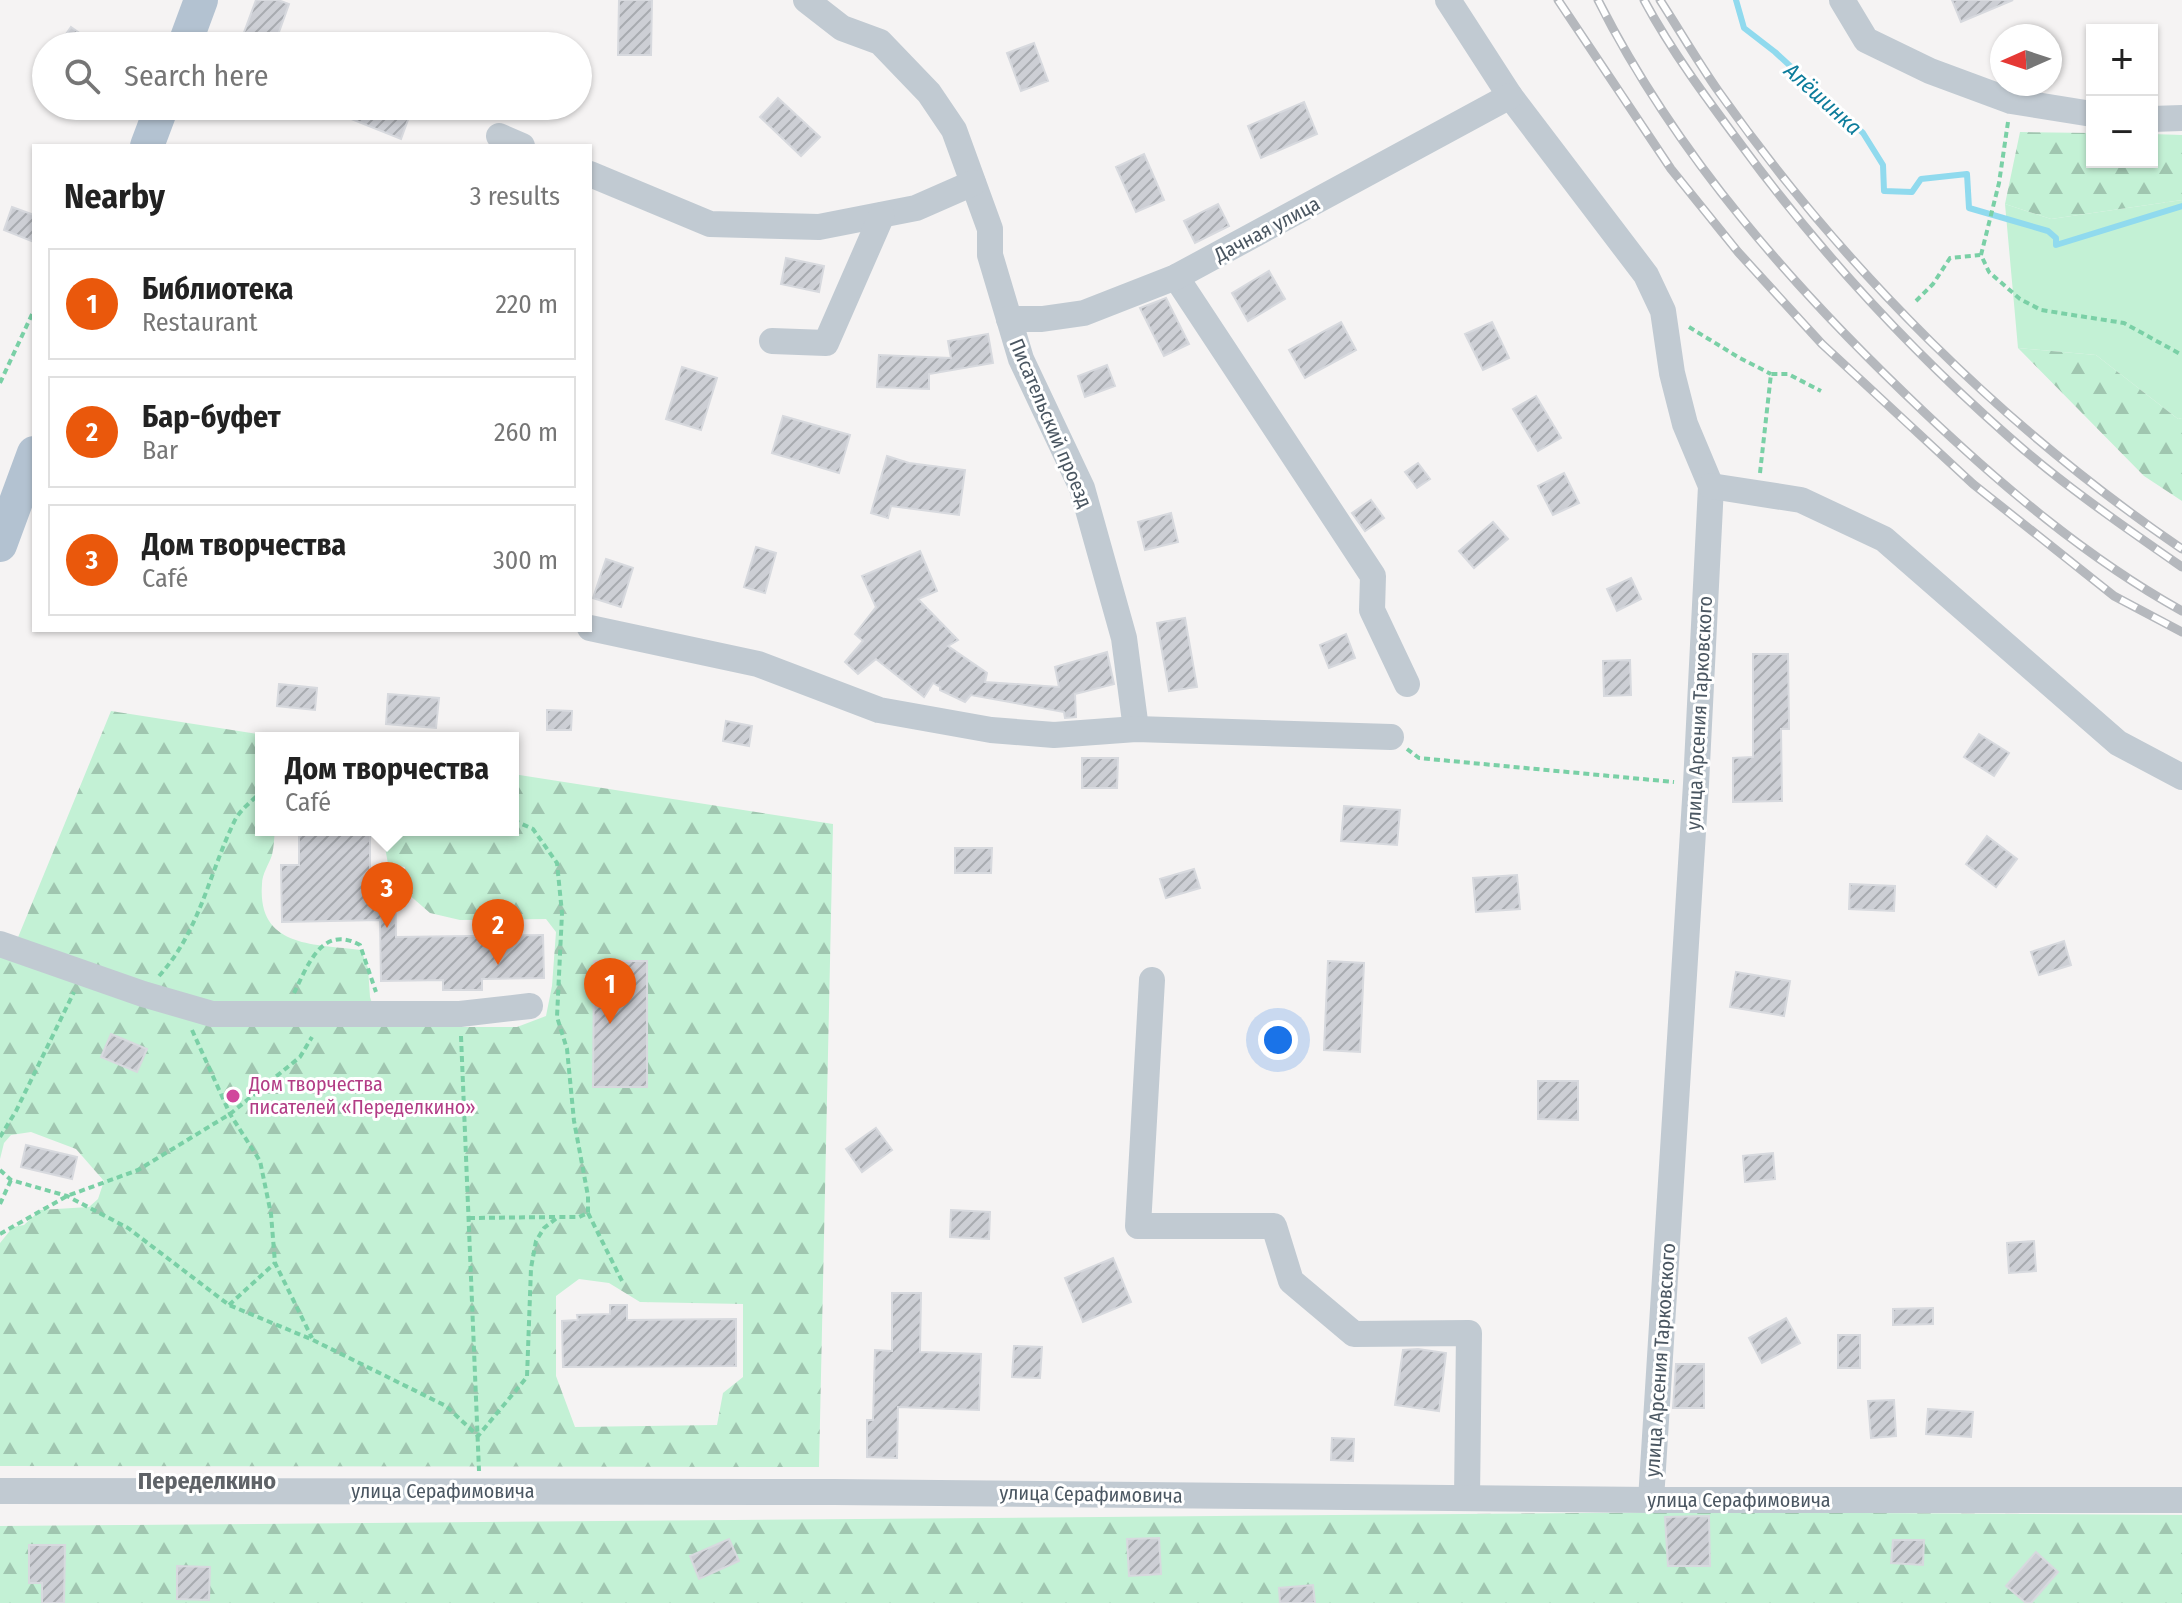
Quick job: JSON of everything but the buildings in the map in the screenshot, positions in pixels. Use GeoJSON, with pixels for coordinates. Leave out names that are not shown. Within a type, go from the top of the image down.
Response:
{"type":"FeatureCollection","features":[{"type":"Feature","properties":{"kind":"main road"},"geometry":{"type":"LineString","coordinates":[[189,32],[201,0]]}},
{"type":"Feature","properties":{"kind":"main road"},"geometry":{"type":"LineString","coordinates":[[148,144],[157,120]]}},
{"type":"Feature","properties":{"kind":"main road"},"geometry":{"type":"LineString","coordinates":[[0,545],[32,458]]}},
{"type":"Feature","properties":{"kind":"street","name":"Писательский проезд"},"geometry":{"type":"LineString","coordinates":[[806,0],[842,28],[880,42],[929,93],[954,130],[990,229],[990,255],[1021,359],[1082,488],[1124,638],[1136,729]]}},
{"type":"Feature","properties":{"kind":"street","name":"улица Арсения Тарковского"},"geometry":{"type":"LineString","coordinates":[[1448,0],[1510,96],[1646,275],[1663,311],[1672,373],[1685,424],[1711,486],[1696,784],[1651,1500]]}},
{"type":"Feature","properties":{"kind":"street"},"geometry":{"type":"LineString","coordinates":[[1842,0],[1866,40],[1930,71],[2011,101],[2086,113]]}},
{"type":"Feature","properties":{"kind":"street","name":"Дачная улица"},"geometry":{"type":"LineString","coordinates":[[1009,319],[1042,319],[1084,313],[1176,277],[1510,96]]}},
{"type":"Feature","properties":{"kind":"street"},"geometry":{"type":"LineString","coordinates":[[2158,119],[2182,118]]}},
{"type":"Feature","properties":{"kind":"street"},"geometry":{"type":"LineString","coordinates":[[592,175],[710,224],[819,227],[916,208],[973,183]]}},
{"type":"Feature","properties":{"kind":"street"},"geometry":{"type":"LineString","coordinates":[[772,341],[826,343],[882,215]]}},
{"type":"Feature","properties":{"kind":"street"},"geometry":{"type":"LineString","coordinates":[[1176,277],[1373,576],[1372,610],[1407,684]]}},
{"type":"Feature","properties":{"kind":"street"},"geometry":{"type":"LineString","coordinates":[[1711,486],[1801,500],[1884,539],[2118,743],[2182,777]]}},
{"type":"Feature","properties":{"kind":"street"},"geometry":{"type":"LineString","coordinates":[[592,628],[758,664],[879,710],[991,730],[1054,735],[1136,729],[1391,737]]}},
{"type":"Feature","properties":{"kind":"street"},"geometry":{"type":"LineString","coordinates":[[0,944],[143,994],[212,1014],[460,1014],[530,1006]]}},
{"type":"Feature","properties":{"kind":"street"},"geometry":{"type":"LineString","coordinates":[[1152,980],[1138,1226],[1274,1226],[1291,1281],[1354,1334],[1469,1333],[1467,1498]]}},
{"type":"Feature","properties":{"kind":"street","name":"улица Серафимовича"},"geometry":{"type":"LineString","coordinates":[[0,1491],[2182,1500]]}},
{"type":"Feature","properties":{"kind":"path"},"geometry":{"type":"LineString","coordinates":[[2011,101],[1999,183],[1981,255],[1989,272],[2020,299],[2041,310],[2124,323],[2182,355]]}},
{"type":"Feature","properties":{"kind":"path"},"geometry":{"type":"LineString","coordinates":[[1916,301],[1933,284],[1950,258],[1981,255]]}},
{"type":"Feature","properties":{"kind":"path"},"geometry":{"type":"LineString","coordinates":[[1663,311],[1771,374],[1788,374],[1821,391]]}},
{"type":"Feature","properties":{"kind":"path"},"geometry":{"type":"LineString","coordinates":[[0,383],[32,314]]}},
{"type":"Feature","properties":{"kind":"path"},"geometry":{"type":"LineString","coordinates":[[1758,492],[1771,374]]}},
{"type":"Feature","properties":{"kind":"path"},"geometry":{"type":"LineString","coordinates":[[1391,737],[1419,758],[1696,784]]}},
{"type":"Feature","properties":{"kind":"path"},"geometry":{"type":"LineString","coordinates":[[143,994],[178,955],[211,884],[237,817],[255,798]]}},
{"type":"Feature","properties":{"kind":"path"},"geometry":{"type":"LineString","coordinates":[[519,823],[533,829],[557,863],[562,913],[557,1017],[567,1049],[588,1213],[622,1281]]}},
{"type":"Feature","properties":{"kind":"path"},"geometry":{"type":"LineString","coordinates":[[285,1014],[315,952],[332,939],[349,939],[360,945],[382,1014]]}},
{"type":"Feature","properties":{"kind":"path"},"geometry":{"type":"LineString","coordinates":[[0,1137],[16,1111],[83,971]]}},
{"type":"Feature","properties":{"kind":"path"},"geometry":{"type":"LineString","coordinates":[[179,1003],[230,1114],[260,1161],[271,1214],[275,1263],[313,1340]]}},
{"type":"Feature","properties":{"kind":"path"},"geometry":{"type":"LineString","coordinates":[[0,1234],[67,1196],[138,1170],[230,1114],[300,1057],[325,1014]]}},
{"type":"Feature","properties":{"kind":"path"},"geometry":{"type":"LineString","coordinates":[[460,1014],[480,1480]]}},
{"type":"Feature","properties":{"kind":"path"},"geometry":{"type":"LineString","coordinates":[[0,1170],[11,1180],[67,1196],[128,1228],[229,1305],[313,1340],[446,1406],[478,1436]]}},
{"type":"Feature","properties":{"kind":"path"},"geometry":{"type":"LineString","coordinates":[[0,1204],[11,1180]]}},
{"type":"Feature","properties":{"kind":"path"},"geometry":{"type":"LineString","coordinates":[[469,1218],[579,1217],[588,1213]]}},
{"type":"Feature","properties":{"kind":"path"},"geometry":{"type":"LineString","coordinates":[[478,1436],[527,1377],[531,1268],[536,1241],[544,1228],[558,1217]]}},
{"type":"Feature","properties":{"kind":"path"},"geometry":{"type":"LineString","coordinates":[[229,1305],[275,1263]]}},
{"type":"Feature","properties":{"kind":"green space"},"geometry":{"type":"Polygon","coordinates":[[[2020,132],[2086,133],[2086,168],[2158,168],[2158,134],[2182,135],[2182,200],[2051,219],[2005,204],[2020,132]]]}},
{"type":"Feature","properties":{"kind":"green space"},"geometry":{"type":"Polygon","coordinates":[[[2182,200],[2182,418],[2178,419],[2096,355],[2018,348],[2005,204],[2051,219],[2182,200]]]}},
{"type":"Feature","properties":{"kind":"green space"},"geometry":{"type":"Polygon","coordinates":[[[2018,348],[2096,355],[2178,419],[2182,418],[2182,501],[2144,476],[2018,348]]]}},
{"type":"Feature","properties":{"kind":"green space"},"geometry":{"type":"Polygon","coordinates":[[[111,711],[255,734],[255,836],[274,836],[272,855],[262,880],[263,905],[269,920],[292,939],[361,950],[368,968],[370,997],[380,1027],[517,1027],[546,1016],[552,986],[556,932],[546,919],[460,920],[430,913],[407,893],[405,867],[388,864],[383,836],[519,836],[519,775],[833,824],[819,1467],[0,1466],[0,1243],[13,1227],[24,1225],[40,1210],[89,1207],[98,1199],[104,1181],[76,1149],[31,1132],[11,1135],[4,1143],[0,1159],[0,953],[12,952],[111,711]],[[579,1279],[556,1296],[556,1376],[575,1427],[717,1425],[723,1393],[743,1377],[743,1304],[640,1302],[609,1283],[579,1279]]]}},
{"type":"Feature","properties":{"kind":"green space"},"geometry":{"type":"Polygon","coordinates":[[[1709,1512],[2182,1515],[2182,1603],[0,1603],[0,1526],[1709,1512]]]}},
{"type":"Feature","properties":{"kind":"waterway","name":"Алёшинка"},"geometry":{"type":"LineString","coordinates":[[1736,0],[1744,28],[1775,52],[1863,133],[1883,165],[1884,191],[1912,192],[1921,179],[1967,174],[1969,208],[2048,231],[2056,238],[2056,245],[2182,206]]}},
{"type":"Feature","properties":{"kind":"railway"},"geometry":{"type":"LineString","coordinates":[[1558,0],[1671,169],[1738,252],[1822,344],[1973,484],[2114,596],[2182,632]]}},
{"type":"Feature","properties":{"kind":"railway"},"geometry":{"type":"LineString","coordinates":[[1598,0],[1629,58],[1702,167],[1785,270],[1830,319],[1924,412],[2015,494],[2113,568],[2182,611]]}},
{"type":"Feature","properties":{"kind":"railway"},"geometry":{"type":"LineString","coordinates":[[1644,0],[1690,75],[1772,185],[1834,261],[1901,334],[1971,403],[2029,454],[2182,567]]}},
{"type":"Feature","properties":{"kind":"railway"},"geometry":{"type":"LineString","coordinates":[[1660,0],[1711,81],[1767,157],[1873,282],[1930,341],[2052,451],[2182,549]]}},
{"type":"Feature","properties":{"kind":"place","name":"Дом творчества"},"geometry":{"type":"Point","coordinates":[387,928]}},
{"type":"Feature","properties":{"kind":"place","name":"Бар-буфет"},"geometry":{"type":"Point","coordinates":[498,965]}},
{"type":"Feature","properties":{"kind":"place","name":"Библиотека"},"geometry":{"type":"Point","coordinates":[610,1024]}},
{"type":"Feature","properties":{"kind":"place","name":"Дом творчества писателей «Переделкино»"},"geometry":{"type":"Point","coordinates":[233,1096]}},
{"type":"Feature","properties":{"kind":"district","name":"Переделкино"},"geometry":{"type":"Point","coordinates":[207,1481]}}]}
